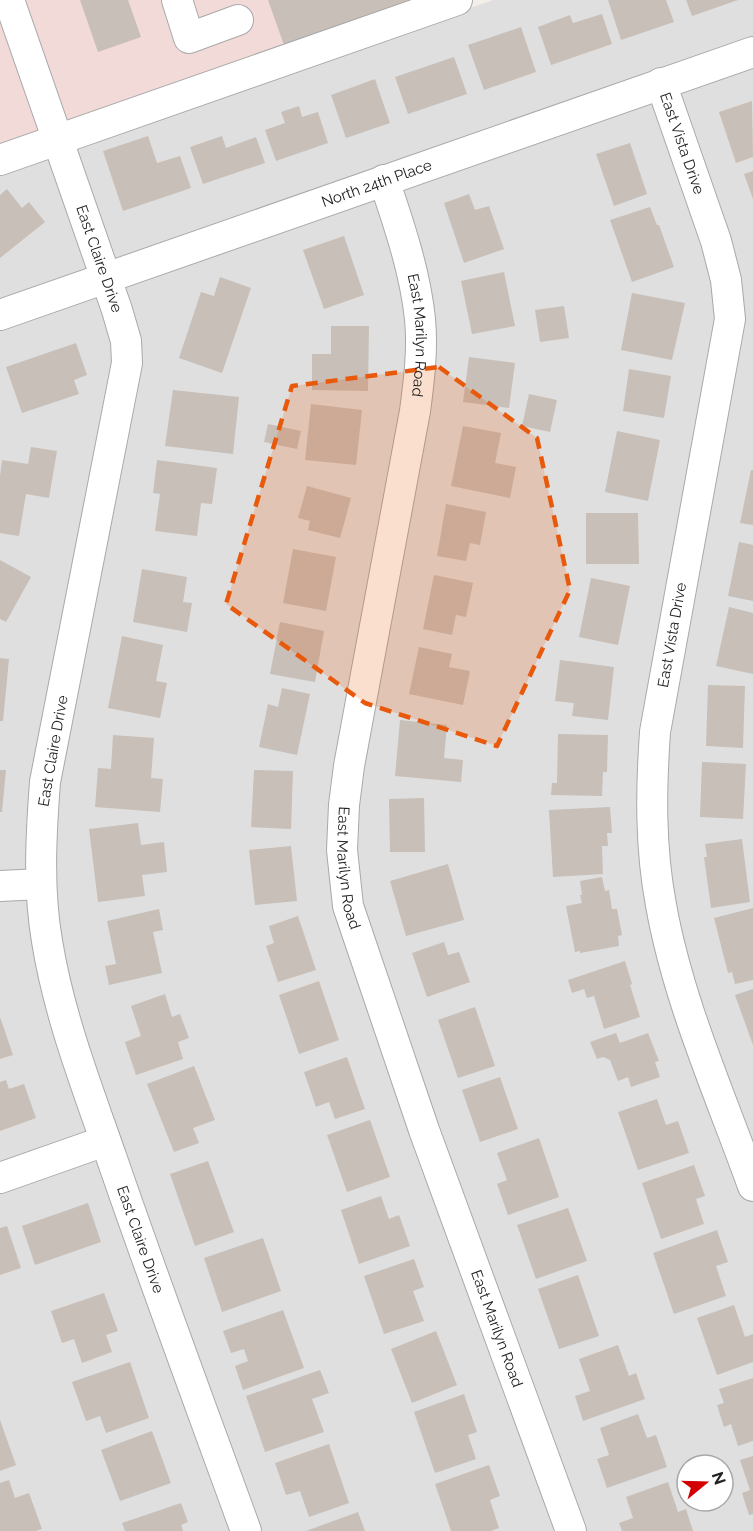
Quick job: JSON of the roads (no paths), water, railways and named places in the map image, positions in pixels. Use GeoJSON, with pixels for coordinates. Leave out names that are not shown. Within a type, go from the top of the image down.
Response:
{"type":"FeatureCollection","features":[{"type":"Feature","properties":{"kind":"street","name":"East Claire Drive"},"geometry":{"type":"LineString","coordinates":[[9,0],[126,341],[128,363],[45,782],[41,884],[46,940],[58,999],[105,1140],[246,1531]]}},
{"type":"Feature","properties":{"kind":"street"},"geometry":{"type":"LineString","coordinates":[[177,0],[189,38],[238,20]]}},
{"type":"Feature","properties":{"kind":"street"},"geometry":{"type":"LineString","coordinates":[[0,160],[457,0]]}},
{"type":"Feature","properties":{"kind":"street","name":"North 24th Place"},"geometry":{"type":"LineString","coordinates":[[0,315],[753,52]]}},
{"type":"Feature","properties":{"kind":"street","name":"East Vista Drive"},"geometry":{"type":"LineString","coordinates":[[661,83],[716,241],[726,280],[730,319],[655,732],[651,789],[653,842],[661,904],[676,971],[753,1186]]}},
{"type":"Feature","properties":{"kind":"street","name":"East Marilyn Road"},"geometry":{"type":"LineString","coordinates":[[384,180],[414,285],[420,320],[419,375],[416,411],[348,776],[342,850],[348,906],[424,1131],[571,1531]]}},
{"type":"Feature","properties":{"kind":"street"},"geometry":{"type":"LineString","coordinates":[[0,886],[41,884]]}},
{"type":"Feature","properties":{"kind":"street"},"geometry":{"type":"LineString","coordinates":[[0,1178],[105,1140]]}}]}
